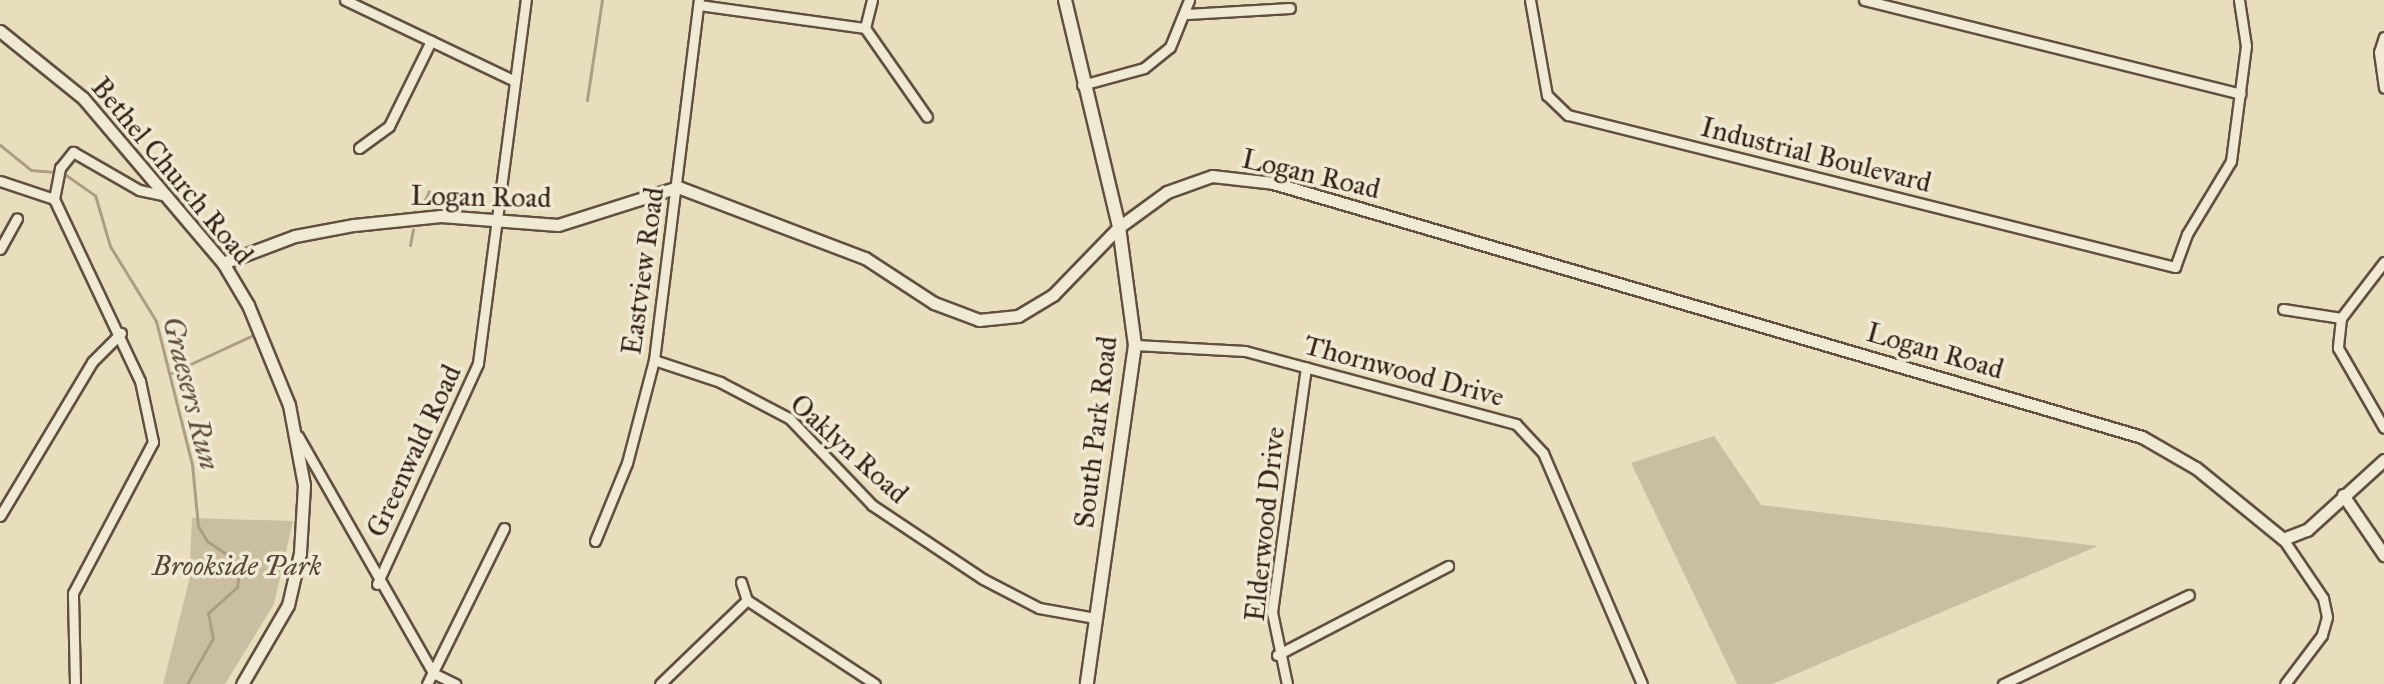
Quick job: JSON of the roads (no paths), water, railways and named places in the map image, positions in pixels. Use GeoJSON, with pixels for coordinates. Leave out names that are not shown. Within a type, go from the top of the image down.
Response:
{"type":"FeatureCollection","features":[{"type":"Feature","properties":{"kind":"main road","name":"South Park Road"},"geometry":{"type":"LineString","coordinates":[[1065,0],[1082,85],[1119,227],[1135,345],[1087,684]]}},
{"type":"Feature","properties":{"kind":"street"},"geometry":{"type":"LineString","coordinates":[[345,0],[515,81]]}},
{"type":"Feature","properties":{"kind":"street","name":"Greenwald Road"},"geometry":{"type":"LineString","coordinates":[[377,584],[478,363],[526,0]]}},
{"type":"Feature","properties":{"kind":"street"},"geometry":{"type":"LineString","coordinates":[[865,28],[872,0]]}},
{"type":"Feature","properties":{"kind":"street"},"geometry":{"type":"LineString","coordinates":[[1082,85],[1144,68],[1170,47],[1187,14],[1189,0]]}},
{"type":"Feature","properties":{"kind":"street","name":"Industrial Boulevard"},"geometry":{"type":"LineString","coordinates":[[1530,0],[1547,95],[1568,115],[2175,267],[2187,234],[2227,172],[2240,94]]}},
{"type":"Feature","properties":{"kind":"street"},"geometry":{"type":"LineString","coordinates":[[1864,0],[1884,2],[2240,94],[2246,46],[2239,0]]}},
{"type":"Feature","properties":{"kind":"street"},"geometry":{"type":"LineString","coordinates":[[699,2],[865,28],[927,117]]}},
{"type":"Feature","properties":{"kind":"street","name":"Eastview Road"},"geometry":{"type":"LineString","coordinates":[[595,541],[627,463],[654,360],[699,2]]}},
{"type":"Feature","properties":{"kind":"street"},"geometry":{"type":"LineString","coordinates":[[1187,14],[1290,8]]}},
{"type":"Feature","properties":{"kind":"street","name":"Bethel Church Road"},"geometry":{"type":"LineString","coordinates":[[0,31],[83,98],[167,196],[223,263],[269,351],[298,436],[304,485],[295,580],[279,625],[242,684]]}},
{"type":"Feature","properties":{"kind":"street"},"geometry":{"type":"LineString","coordinates":[[2384,37],[2379,52],[2384,88]]}},
{"type":"Feature","properties":{"kind":"street"},"geometry":{"type":"LineString","coordinates":[[359,148],[389,126],[431,41]]}},
{"type":"Feature","properties":{"kind":"street"},"geometry":{"type":"LineString","coordinates":[[75,684],[73,593],[153,442],[140,381],[121,333],[54,199],[60,168],[73,152],[117,178],[167,196]]}},
{"type":"Feature","properties":{"kind":"street","name":"Logan Road"},"geometry":{"type":"LineString","coordinates":[[223,263],[295,236],[354,225],[441,216],[558,225],[678,187],[865,258],[934,303],[979,320],[1018,316],[1053,295],[1119,227],[1167,192],[1212,176],[1273,183],[2142,437],[2196,468],[2283,539]]}},
{"type":"Feature","properties":{"kind":"street"},"geometry":{"type":"LineString","coordinates":[[0,181],[54,199]]}},
{"type":"Feature","properties":{"kind":"street"},"geometry":{"type":"LineString","coordinates":[[0,249],[17,218]]}},
{"type":"Feature","properties":{"kind":"street"},"geometry":{"type":"LineString","coordinates":[[2384,262],[2341,318],[2338,348],[2384,428]]}},
{"type":"Feature","properties":{"kind":"street"},"geometry":{"type":"LineString","coordinates":[[2283,309],[2341,318]]}},
{"type":"Feature","properties":{"kind":"street"},"geometry":{"type":"LineString","coordinates":[[0,516],[92,362],[121,333]]}},
{"type":"Feature","properties":{"kind":"street","name":"Thornwood Drive"},"geometry":{"type":"LineString","coordinates":[[1135,345],[1245,351],[1516,424],[1543,453],[1642,684]]}},
{"type":"Feature","properties":{"kind":"street","name":"Oaklyn Road"},"geometry":{"type":"LineString","coordinates":[[654,360],[720,382],[789,418],[872,505],[983,579],[1039,608],[1095,618]]}},
{"type":"Feature","properties":{"kind":"street","name":"Elderwood Drive"},"geometry":{"type":"LineString","coordinates":[[1287,684],[1277,655],[1272,612],[1306,367]]}},
{"type":"Feature","properties":{"kind":"street"},"geometry":{"type":"LineString","coordinates":[[298,436],[377,584],[433,673],[456,684]]}},
{"type":"Feature","properties":{"kind":"street"},"geometry":{"type":"LineString","coordinates":[[2285,684],[2322,635],[2327,617],[2323,598],[2283,539],[2307,530],[2384,460]]}},
{"type":"Feature","properties":{"kind":"street"},"geometry":{"type":"LineString","coordinates":[[2343,495],[2384,555]]}},
{"type":"Feature","properties":{"kind":"street"},"geometry":{"type":"LineString","coordinates":[[427,684],[504,528]]}},
{"type":"Feature","properties":{"kind":"street"},"geometry":{"type":"LineString","coordinates":[[1277,655],[1448,566]]}},
{"type":"Feature","properties":{"kind":"street"},"geometry":{"type":"LineString","coordinates":[[741,582],[747,600],[875,684]]}},
{"type":"Feature","properties":{"kind":"street"},"geometry":{"type":"LineString","coordinates":[[2003,684],[2189,595]]}},
{"type":"Feature","properties":{"kind":"street"},"geometry":{"type":"LineString","coordinates":[[660,684],[747,600]]}},
{"type":"Feature","properties":{"kind":"waterway"},"geometry":{"type":"LineString","coordinates":[[587,100],[602,0]]}},
{"type":"Feature","properties":{"kind":"waterway","name":"Graesers Run"},"geometry":{"type":"LineString","coordinates":[[0,145],[31,170],[55,172]]}},
{"type":"Feature","properties":{"kind":"waterway","name":"Graesers Run"},"geometry":{"type":"LineString","coordinates":[[63,173],[95,195],[110,246],[156,321],[192,464],[198,526],[207,541],[232,558],[239,574],[237,587],[208,613],[213,638],[187,684]]}},
{"type":"Feature","properties":{"kind":"waterway"},"geometry":{"type":"LineString","coordinates":[[423,204],[429,191]]}},
{"type":"Feature","properties":{"kind":"waterway"},"geometry":{"type":"LineString","coordinates":[[410,245],[413,229]]}},
{"type":"Feature","properties":{"kind":"waterway"},"geometry":{"type":"LineString","coordinates":[[171,373],[251,336]]}},
{"type":"Feature","properties":{"kind":"park label","name":"Brookside Park"},"geometry":{"type":"Point","coordinates":[237,566]}}]}
